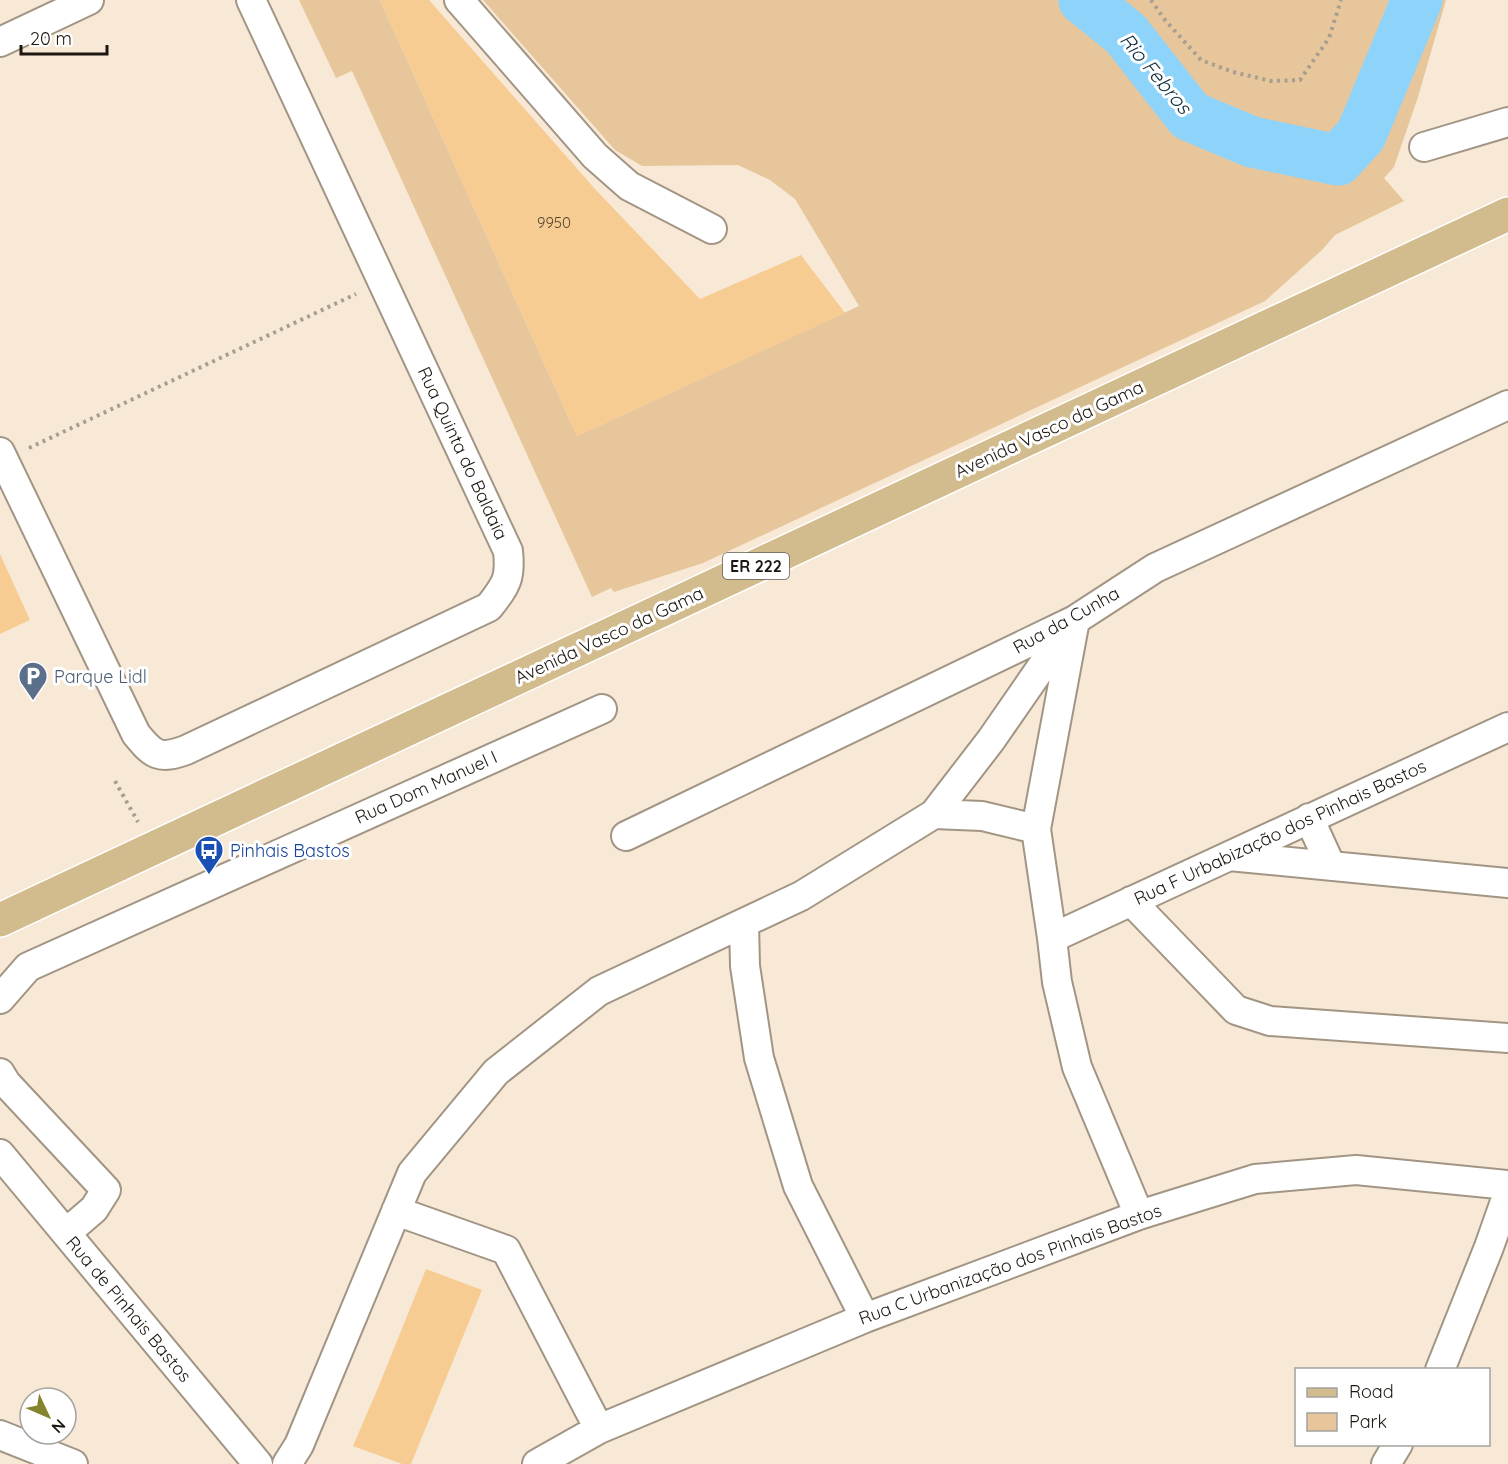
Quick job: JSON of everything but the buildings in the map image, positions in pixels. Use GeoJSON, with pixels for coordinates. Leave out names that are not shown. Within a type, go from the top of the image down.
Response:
{"type":"FeatureCollection","features":[{"type":"Feature","properties":{"kind":"main road","name":"Avenida Vasco da Gama"},"geometry":{"type":"LineString","coordinates":[[1,916],[42,901],[1508,214]]}},
{"type":"Feature","properties":{"kind":"street"},"geometry":{"type":"LineString","coordinates":[[0,42],[89,0]]}},
{"type":"Feature","properties":{"kind":"street","name":"Rua Quinta do Baldaia"},"geometry":{"type":"LineString","coordinates":[[1,457],[135,734],[156,755],[173,755],[186,750],[489,607],[503,590],[510,570],[508,550],[252,0]]}},
{"type":"Feature","properties":{"kind":"street"},"geometry":{"type":"LineString","coordinates":[[459,0],[595,156],[629,186],[712,229]]}},
{"type":"Feature","properties":{"kind":"street"},"geometry":{"type":"LineString","coordinates":[[1424,147],[1508,122]]}},
{"type":"Feature","properties":{"kind":"street","name":"Rua da Cunha"},"geometry":{"type":"LineString","coordinates":[[626,837],[1075,620],[1155,568],[1508,405]]}},
{"type":"Feature","properties":{"kind":"street"},"geometry":{"type":"LineString","coordinates":[[287,1464],[299,1445],[412,1173],[495,1072],[599,991],[801,896],[934,814],[991,740],[1075,620]]}},
{"type":"Feature","properties":{"kind":"street"},"geometry":{"type":"LineString","coordinates":[[1075,620],[1036,829],[1057,982],[1077,1067],[1138,1215]]}},
{"type":"Feature","properties":{"kind":"street","name":"Rua Dom Manuel I"},"geometry":{"type":"LineString","coordinates":[[0,999],[28,967],[602,708]]}},
{"type":"Feature","properties":{"kind":"street","name":"Rua F Urbabização dos Pinhais Bastos"},"geometry":{"type":"LineString","coordinates":[[1052,938],[1508,727]]}},
{"type":"Feature","properties":{"kind":"street"},"geometry":{"type":"LineString","coordinates":[[934,814],[982,816],[1036,829]]}},
{"type":"Feature","properties":{"kind":"street"},"geometry":{"type":"LineString","coordinates":[[1309,818],[1331,866]]}},
{"type":"Feature","properties":{"kind":"street"},"geometry":{"type":"LineString","coordinates":[[1228,856],[1508,883]]}},
{"type":"Feature","properties":{"kind":"street"},"geometry":{"type":"LineString","coordinates":[[1131,901],[1236,1010],[1270,1021],[1508,1038]]}},
{"type":"Feature","properties":{"kind":"street"},"geometry":{"type":"LineString","coordinates":[[744,924],[745,966],[759,1058],[798,1186],[865,1318]]}},
{"type":"Feature","properties":{"kind":"street"},"geometry":{"type":"LineString","coordinates":[[0,1073],[6,1083],[106,1190],[94,1209],[66,1233]]}},
{"type":"Feature","properties":{"kind":"street","name":"Rua de Pinhais Bastos"},"geometry":{"type":"LineString","coordinates":[[0,1154],[258,1464]]}},
{"type":"Feature","properties":{"kind":"street","name":"Rua C Urbanização dos Pinhais Bastos"},"geometry":{"type":"LineString","coordinates":[[537,1464],[599,1429],[865,1318],[1138,1215],[1255,1179],[1356,1170],[1508,1185]]}},
{"type":"Feature","properties":{"kind":"street"},"geometry":{"type":"LineString","coordinates":[[1441,1368],[1508,1193]]}},
{"type":"Feature","properties":{"kind":"street"},"geometry":{"type":"LineString","coordinates":[[396,1210],[507,1250],[599,1429]]}},
{"type":"Feature","properties":{"kind":"street"},"geometry":{"type":"LineString","coordinates":[[0,1435],[73,1464]]}},
{"type":"Feature","properties":{"kind":"street"},"geometry":{"type":"LineString","coordinates":[[1386,1464],[1397,1446]]}},
{"type":"Feature","properties":{"kind":"path"},"geometry":{"type":"LineString","coordinates":[[1151,0],[1165,20],[1201,60],[1233,72],[1271,81],[1300,80],[1329,38],[1341,0]]}},
{"type":"Feature","properties":{"kind":"path"},"geometry":{"type":"LineString","coordinates":[[1,457],[383,282]]}},
{"type":"Feature","properties":{"kind":"path"},"geometry":{"type":"LineString","coordinates":[[115,781],[152,849]]}},
{"type":"Feature","properties":{"kind":"green space"},"geometry":{"type":"Polygon","coordinates":[[[299,0],[380,0],[577,436],[859,306],[795,199],[770,180],[738,165],[642,166],[615,150],[483,0],[1446,0],[1418,97],[1394,167],[1384,178],[1404,201],[1335,235],[1322,250],[1265,301],[703,563],[614,592],[611,588],[592,597],[352,71],[336,78],[299,0]]]}},
{"type":"Feature","properties":{"kind":"waterway","name":"Rio Febros"},"geometry":{"type":"LineString","coordinates":[[1084,0],[1126,34],[1190,116],[1252,142],[1338,160],[1361,135],[1417,0]]}},
{"type":"Feature","properties":{"kind":"place","name":"Parque Lidl"},"geometry":{"type":"Point","coordinates":[33,702]}},
{"type":"Feature","properties":{"kind":"place","name":"Pinhais Bastos"},"geometry":{"type":"Point","coordinates":[209,876]}}]}
